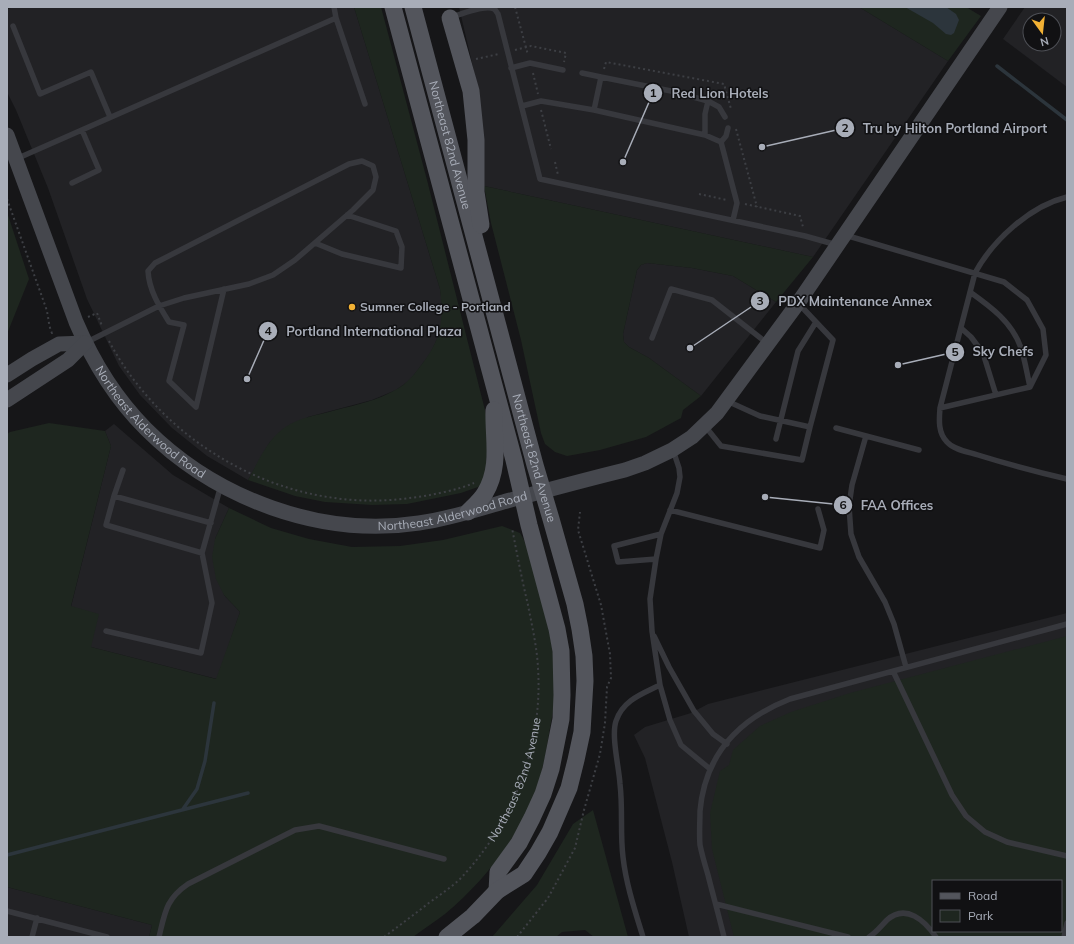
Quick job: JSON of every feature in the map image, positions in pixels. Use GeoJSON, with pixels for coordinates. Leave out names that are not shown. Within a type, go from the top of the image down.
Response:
{"type":"FeatureCollection","features":[{"type":"Feature","properties":{"kind":"main road","name":"Northeast 82nd Avenue"},"geometry":{"type":"LineString","coordinates":[[393,7],[523,497],[558,637],[562,670],[561,719],[551,769],[543,794],[519,843],[498,872],[497,891]]}},
{"type":"Feature","properties":{"kind":"main road","name":"Northeast 82nd Avenue"},"geometry":{"type":"LineString","coordinates":[[413,7],[574,604],[584,656],[585,681],[582,732],[576,760],[569,788],[550,832],[524,874],[497,891],[473,916],[447,937]]}},
{"type":"Feature","properties":{"kind":"main road"},"geometry":{"type":"LineString","coordinates":[[449,12],[471,91],[476,140],[476,192],[488,289]]}},
{"type":"Feature","properties":{"kind":"main road"},"geometry":{"type":"LineString","coordinates":[[468,512],[484,494],[494,473],[495,449],[493,426],[495,390]]}},
{"type":"Feature","properties":{"kind":"street","name":"Northeast Alderwood Road"},"geometry":{"type":"LineString","coordinates":[[7,135],[85,343],[95,362],[114,391],[146,429],[179,458],[196,470],[244,496],[288,513],[336,524],[367,526],[401,525],[439,519],[468,512],[625,470],[645,463],[672,450],[692,437],[705,426],[727,401],[798,303],[1000,7]]}},
{"type":"Feature","properties":{"kind":"street"},"geometry":{"type":"LineString","coordinates":[[7,374],[32,358],[59,344],[85,343]]}},
{"type":"Feature","properties":{"kind":"street"},"geometry":{"type":"LineString","coordinates":[[7,400],[68,360],[85,343]]}},
{"type":"Feature","properties":{"kind":"lane"},"geometry":{"type":"LineString","coordinates":[[334,7],[336,18],[365,104]]}},
{"type":"Feature","properties":{"kind":"lane"},"geometry":{"type":"LineString","coordinates":[[449,12],[488,8],[494,9],[498,14],[540,179],[805,236],[841,240],[975,273],[1004,282],[1028,300],[1043,329],[1046,355],[1030,387]]}},
{"type":"Feature","properties":{"kind":"lane"},"geometry":{"type":"LineString","coordinates":[[16,159],[336,18]]}},
{"type":"Feature","properties":{"kind":"lane"},"geometry":{"type":"LineString","coordinates":[[13,26],[40,94],[91,72],[110,117]]}},
{"type":"Feature","properties":{"kind":"lane"},"geometry":{"type":"LineString","coordinates":[[511,68],[530,62],[563,70]]}},
{"type":"Feature","properties":{"kind":"lane"},"geometry":{"type":"LineString","coordinates":[[582,73],[671,91],[708,101],[718,107],[725,117]]}},
{"type":"Feature","properties":{"kind":"lane"},"geometry":{"type":"LineString","coordinates":[[594,110],[601,77]]}},
{"type":"Feature","properties":{"kind":"lane"},"geometry":{"type":"LineString","coordinates":[[522,106],[540,101],[594,110],[705,135],[721,142]]}},
{"type":"Feature","properties":{"kind":"lane"},"geometry":{"type":"LineString","coordinates":[[705,135],[705,114],[708,101]]}},
{"type":"Feature","properties":{"kind":"lane"},"geometry":{"type":"LineString","coordinates":[[721,142],[726,136],[728,128]]}},
{"type":"Feature","properties":{"kind":"lane"},"geometry":{"type":"LineString","coordinates":[[72,183],[99,170],[82,130]]}},
{"type":"Feature","properties":{"kind":"lane"},"geometry":{"type":"LineString","coordinates":[[721,142],[737,202],[733,220]]}},
{"type":"Feature","properties":{"kind":"lane"},"geometry":{"type":"LineString","coordinates":[[85,343],[159,306],[184,298],[224,289],[249,284],[273,275],[295,260],[347,215],[373,190],[376,177],[373,166],[362,161],[349,164],[154,263],[148,271],[148,282],[159,306],[169,322],[184,325],[169,381],[196,407],[224,289]]}},
{"type":"Feature","properties":{"kind":"lane"},"geometry":{"type":"LineString","coordinates":[[1067,197],[1041,208],[1023,219],[999,241],[982,261],[975,273],[940,408],[939,423],[941,432],[948,443],[960,449],[1009,464],[1067,479]]}},
{"type":"Feature","properties":{"kind":"lane"},"geometry":{"type":"LineString","coordinates":[[315,243],[342,254],[401,268],[402,247],[396,231],[347,215]]}},
{"type":"Feature","properties":{"kind":"lane"},"geometry":{"type":"LineString","coordinates":[[652,338],[671,289],[712,300],[768,345]]}},
{"type":"Feature","properties":{"kind":"lane"},"geometry":{"type":"LineString","coordinates":[[970,292],[994,309],[1010,326],[1021,347],[1030,387]]}},
{"type":"Feature","properties":{"kind":"lane"},"geometry":{"type":"LineString","coordinates":[[705,426],[721,446],[802,460],[833,340],[798,303]]}},
{"type":"Feature","properties":{"kind":"lane"},"geometry":{"type":"LineString","coordinates":[[776,439],[798,351],[816,322]]}},
{"type":"Feature","properties":{"kind":"lane"},"geometry":{"type":"LineString","coordinates":[[961,328],[971,337],[983,353],[996,395]]}},
{"type":"Feature","properties":{"kind":"lane"},"geometry":{"type":"LineString","coordinates":[[940,408],[1030,387]]}},
{"type":"Feature","properties":{"kind":"lane"},"geometry":{"type":"LineString","coordinates":[[727,401],[760,416],[810,427]]}},
{"type":"Feature","properties":{"kind":"lane"},"geometry":{"type":"LineString","coordinates":[[836,428],[919,450]]}},
{"type":"Feature","properties":{"kind":"lane"},"geometry":{"type":"LineString","coordinates":[[866,436],[852,485],[849,506],[851,534],[859,557],[885,602],[894,624],[906,667]]}},
{"type":"Feature","properties":{"kind":"lane"},"geometry":{"type":"LineString","coordinates":[[672,450],[679,468],[680,477],[677,493],[661,534],[656,559],[650,599],[652,630],[660,685],[670,720],[681,745],[710,770]]}},
{"type":"Feature","properties":{"kind":"lane"},"geometry":{"type":"LineString","coordinates":[[123,470],[106,525],[202,553]]}},
{"type":"Feature","properties":{"kind":"lane"},"geometry":{"type":"LineString","coordinates":[[106,632],[201,653],[212,603],[202,553],[222,485]]}},
{"type":"Feature","properties":{"kind":"lane"},"geometry":{"type":"LineString","coordinates":[[114,496],[211,523]]}},
{"type":"Feature","properties":{"kind":"lane"},"geometry":{"type":"LineString","coordinates":[[670,510],[820,548],[824,530],[818,510]]}},
{"type":"Feature","properties":{"kind":"lane"},"geometry":{"type":"LineString","coordinates":[[656,559],[618,562],[614,546],[661,534]]}},
{"type":"Feature","properties":{"kind":"lane"},"geometry":{"type":"LineString","coordinates":[[724,937],[700,845],[702,800],[710,770],[717,756],[751,719],[772,706],[813,692],[1067,624]]}},
{"type":"Feature","properties":{"kind":"lane"},"geometry":{"type":"LineString","coordinates":[[652,630],[669,667],[694,711],[713,734],[727,744]]}},
{"type":"Feature","properties":{"kind":"lane"},"geometry":{"type":"LineString","coordinates":[[892,671],[952,795],[966,816],[984,832],[1007,842],[1067,856]]}},
{"type":"Feature","properties":{"kind":"lane"},"geometry":{"type":"LineString","coordinates":[[643,937],[628,886],[623,858],[621,833],[622,801],[615,742],[616,722],[621,710],[630,700],[660,685]]}},
{"type":"Feature","properties":{"kind":"lane"},"geometry":{"type":"LineString","coordinates":[[159,937],[165,912],[170,901],[177,892],[188,884],[295,830],[319,826],[444,860]]}},
{"type":"Feature","properties":{"kind":"lane"},"geometry":{"type":"LineString","coordinates":[[716,904],[848,937]]}},
{"type":"Feature","properties":{"kind":"lane"},"geometry":{"type":"LineString","coordinates":[[7,911],[107,937]]}},
{"type":"Feature","properties":{"kind":"lane"},"geometry":{"type":"LineString","coordinates":[[869,937],[876,933],[888,919],[898,914],[909,914],[920,919],[932,932]]}},
{"type":"Feature","properties":{"kind":"lane"},"geometry":{"type":"LineString","coordinates":[[32,937],[37,918]]}},
{"type":"Feature","properties":{"kind":"lane"},"geometry":{"type":"LineString","coordinates":[[1064,937],[1067,923]]}},
{"type":"Feature","properties":{"kind":"path"},"geometry":{"type":"LineString","coordinates":[[515,7],[551,149]]}},
{"type":"Feature","properties":{"kind":"path"},"geometry":{"type":"LineString","coordinates":[[464,63],[531,46],[566,53],[565,62]]}},
{"type":"Feature","properties":{"kind":"path"},"geometry":{"type":"LineString","coordinates":[[555,162],[559,177],[557,182]]}},
{"type":"Feature","properties":{"kind":"path"},"geometry":{"type":"LineString","coordinates":[[699,194],[800,216],[805,236]]}},
{"type":"Feature","properties":{"kind":"path"},"geometry":{"type":"LineString","coordinates":[[7,199],[49,316],[49,326],[52,333]]}},
{"type":"Feature","properties":{"kind":"path","name":"Northeast Alderwood Road"},"geometry":{"type":"LineString","coordinates":[[97,313],[105,332],[128,372],[159,409],[188,435],[213,453],[249,474],[301,492],[326,497],[371,501],[396,500],[436,494],[476,482]]}},
{"type":"Feature","properties":{"kind":"path","name":"Northeast 82nd Avenue"},"geometry":{"type":"LineString","coordinates":[[384,937],[457,881],[473,864],[488,845],[512,805],[528,761],[534,738],[537,715],[538,668],[536,644],[512,528]]}},
{"type":"Feature","properties":{"kind":"shaded area"},"geometry":{"type":"Polygon","coordinates":[[[14,7],[354,7],[440,289],[443,311],[440,333],[430,354],[410,380],[396,390],[372,400],[308,417],[270,442],[248,480],[207,456],[172,428],[140,395],[119,366],[87,299],[48,188],[16,110],[7,92],[7,9],[14,7]]]}},
{"type":"Feature","properties":{"kind":"shaded area"},"geometry":{"type":"Polygon","coordinates":[[[459,7],[859,7],[948,61],[813,257],[484,186],[479,93],[459,7]]]}},
{"type":"Feature","properties":{"kind":"shaded area"},"geometry":{"type":"Polygon","coordinates":[[[905,7],[946,7],[956,14],[959,20],[954,33],[951,35],[946,34],[933,23],[905,7]]]}},
{"type":"Feature","properties":{"kind":"shaded area"},"geometry":{"type":"Polygon","coordinates":[[[1025,7],[1067,7],[1067,87],[1003,39],[1025,7]]]}},
{"type":"Feature","properties":{"kind":"shaded area"},"geometry":{"type":"Polygon","coordinates":[[[647,263],[692,268],[733,276],[776,302],[701,396],[649,358],[629,347],[624,342],[623,334],[637,270],[641,265],[647,263]]]}},
{"type":"Feature","properties":{"kind":"shaded area"},"geometry":{"type":"Polygon","coordinates":[[[114,424],[173,475],[229,508],[215,539],[224,595],[240,612],[217,679],[91,647],[71,607],[111,446],[105,431],[114,424]]]}},
{"type":"Feature","properties":{"kind":"shaded area"},"geometry":{"type":"Polygon","coordinates":[[[1067,613],[1067,937],[689,937],[672,862],[645,758],[634,735],[645,727],[691,713],[708,704],[1067,613]]]}},
{"type":"Feature","properties":{"kind":"shaded area"},"geometry":{"type":"Polygon","coordinates":[[[7,887],[152,925],[149,937],[7,937],[7,887]]]}},
{"type":"Feature","properties":{"kind":"green space"},"geometry":{"type":"Polygon","coordinates":[[[354,7],[381,7],[427,180],[489,426],[485,481],[478,487],[461,493],[407,504],[372,505],[325,502],[295,496],[248,480],[268,445],[278,433],[290,424],[309,417],[375,399],[390,393],[403,385],[414,374],[432,349],[439,331],[442,312],[440,289],[354,7]]]}},
{"type":"Feature","properties":{"kind":"green space"},"geometry":{"type":"Polygon","coordinates":[[[859,7],[966,7],[981,16],[948,61],[859,7]]]}},
{"type":"Feature","properties":{"kind":"green space"},"geometry":{"type":"Polygon","coordinates":[[[484,186],[813,257],[776,302],[733,276],[692,268],[647,263],[641,265],[637,270],[623,334],[624,342],[629,347],[649,358],[701,396],[683,410],[681,418],[646,437],[600,450],[567,456],[555,452],[545,444],[541,433],[521,340],[491,223],[484,186]]]}},
{"type":"Feature","properties":{"kind":"green space"},"geometry":{"type":"Polygon","coordinates":[[[7,212],[29,279],[7,334],[7,212]]]}},
{"type":"Feature","properties":{"kind":"green space"},"geometry":{"type":"Polygon","coordinates":[[[49,423],[105,431],[111,446],[71,606],[99,614],[91,647],[216,679],[240,612],[224,595],[216,579],[212,557],[215,539],[229,508],[271,528],[309,539],[352,547],[400,546],[443,540],[502,526],[520,533],[529,552],[549,630],[556,677],[554,706],[545,756],[535,793],[528,810],[509,844],[473,888],[445,914],[413,937],[149,937],[152,925],[7,887],[7,434],[49,423]]]}},
{"type":"Feature","properties":{"kind":"green space"},"geometry":{"type":"Polygon","coordinates":[[[1067,636],[1067,937],[734,937],[712,849],[710,813],[720,771],[729,765],[733,750],[760,726],[791,712],[850,693],[1067,636]]]}},
{"type":"Feature","properties":{"kind":"green space"},"geometry":{"type":"Polygon","coordinates":[[[593,810],[628,937],[594,937],[585,930],[562,932],[556,937],[492,937],[537,885],[573,824],[593,810]]]}},
{"type":"Feature","properties":{"kind":"waterway"},"geometry":{"type":"LineString","coordinates":[[997,66],[1067,120]]}},
{"type":"Feature","properties":{"kind":"waterway"},"geometry":{"type":"LineString","coordinates":[[183,809],[197,789],[205,761],[214,703]]}},
{"type":"Feature","properties":{"kind":"waterway"},"geometry":{"type":"LineString","coordinates":[[7,855],[248,793]]}},
{"type":"Feature","properties":{"kind":"place","name":"Tru by Hilton Portland Airport"},"geometry":{"type":"Point","coordinates":[762,147]}},
{"type":"Feature","properties":{"kind":"place","name":"Red Lion Hotels"},"geometry":{"type":"Point","coordinates":[623,162]}},
{"type":"Feature","properties":{"kind":"place","name":"Sumner College - Portland"},"geometry":{"type":"Point","coordinates":[352,307]}},
{"type":"Feature","properties":{"kind":"place","name":"PDX Maintenance Annex"},"geometry":{"type":"Point","coordinates":[690,348]}},
{"type":"Feature","properties":{"kind":"place","name":"Sky Chefs"},"geometry":{"type":"Point","coordinates":[898,365]}},
{"type":"Feature","properties":{"kind":"place","name":"Portland International Plaza"},"geometry":{"type":"Point","coordinates":[247,379]}},
{"type":"Feature","properties":{"kind":"place","name":"FAA Offices"},"geometry":{"type":"Point","coordinates":[765,497]}}]}
